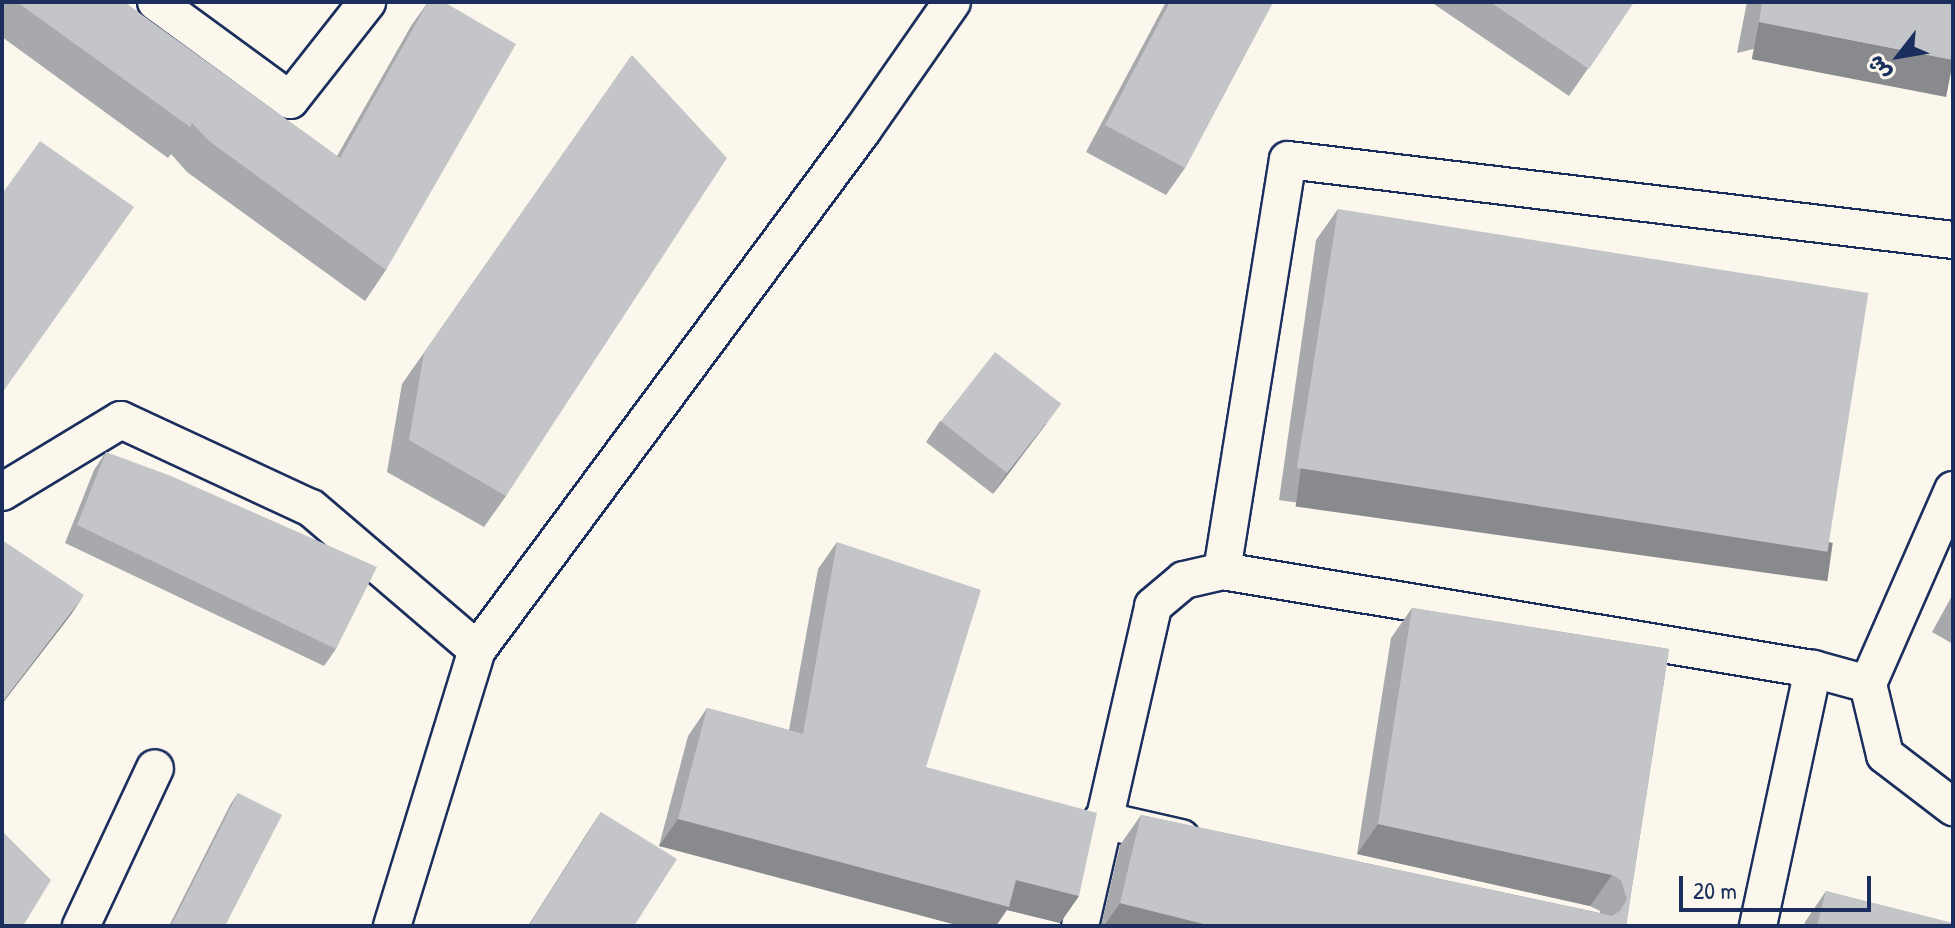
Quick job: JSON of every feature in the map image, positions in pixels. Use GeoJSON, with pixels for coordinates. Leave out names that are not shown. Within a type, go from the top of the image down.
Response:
{"type":"FeatureCollection","features":[{"type":"Feature","properties":{"kind":"lane"},"geometry":{"type":"LineString","coordinates":[[156,2],[290,100],[367,2]]}},
{"type":"Feature","properties":{"kind":"lane"},"geometry":{"type":"LineString","coordinates":[[392,926],[477,650],[862,131],[952,2]]}},
{"type":"Feature","properties":{"kind":"lane"},"geometry":{"type":"LineString","coordinates":[[1222,571],[1288,160],[1953,240]]}},
{"type":"Feature","properties":{"kind":"lane"},"geometry":{"type":"LineString","coordinates":[[2,492],[121,420],[311,508],[477,650]]}},
{"type":"Feature","properties":{"kind":"lane"},"geometry":{"type":"LineString","coordinates":[[1953,490],[1868,684],[1885,755],[1953,807]]}},
{"type":"Feature","properties":{"kind":"lane"},"geometry":{"type":"LineString","coordinates":[[1080,926],[1153,606],[1184,580],[1222,571],[1813,669],[1868,684]]}},
{"type":"Feature","properties":{"kind":"lane"},"geometry":{"type":"LineString","coordinates":[[1758,926],[1813,669]]}},
{"type":"Feature","properties":{"kind":"lane"},"geometry":{"type":"LineString","coordinates":[[81,926],[155,768]]}},
{"type":"Feature","properties":{"kind":"lane"},"geometry":{"type":"LineString","coordinates":[[1102,820],[1211,844]]}},
{"type":"Feature","properties":{"kind":"building"},"geometry":{"type":"Polygon","coordinates":[[[17,2],[124,2],[340,158],[428,2],[444,2],[516,44],[386,270],[209,141],[192,123],[190,127],[17,2]]]}},
{"type":"Feature","properties":{"kind":"building"},"geometry":{"type":"Polygon","coordinates":[[[1170,2],[1273,2],[1185,168],[1105,125],[1170,2]]]}},
{"type":"Feature","properties":{"kind":"building"},"geometry":{"type":"Polygon","coordinates":[[[1490,2],[1634,2],[1589,69],[1490,2]]]}},
{"type":"Feature","properties":{"kind":"building"},"geometry":{"type":"Polygon","coordinates":[[[1762,2],[1953,2],[1953,60],[1759,22],[1762,2]]]}},
{"type":"Feature","properties":{"kind":"building"},"geometry":{"type":"Polygon","coordinates":[[[632,55],[727,158],[506,496],[409,440],[424,353],[632,55]]]}},
{"type":"Feature","properties":{"kind":"building"},"geometry":{"type":"Polygon","coordinates":[[[40,141],[134,207],[2,393],[2,194],[40,141]]]}},
{"type":"Feature","properties":{"kind":"building"},"geometry":{"type":"Polygon","coordinates":[[[1338,209],[1868,293],[1827,552],[1297,468],[1338,209]]]}},
{"type":"Feature","properties":{"kind":"building"},"geometry":{"type":"Polygon","coordinates":[[[995,352],[1061,404],[1007,473],[941,421],[995,352]]]}},
{"type":"Feature","properties":{"kind":"building"},"geometry":{"type":"Polygon","coordinates":[[[106,452],[171,476],[377,567],[336,649],[77,525],[106,452]]]}},
{"type":"Feature","properties":{"kind":"building"},"geometry":{"type":"Polygon","coordinates":[[[2,540],[84,595],[2,702],[2,540]]]}},
{"type":"Feature","properties":{"kind":"building"},"geometry":{"type":"Polygon","coordinates":[[[837,542],[981,590],[926,767],[1097,813],[1079,896],[1016,880],[1009,907],[678,819],[707,708],[803,734],[837,542]]]}},
{"type":"Feature","properties":{"kind":"building"},"geometry":{"type":"Polygon","coordinates":[[[1412,608],[1669,649],[1626,926],[1212,926],[1120,903],[1141,815],[1612,916],[1621,910],[1627,899],[1621,880],[1612,875],[1378,824],[1412,608]]]}},
{"type":"Feature","properties":{"kind":"building"},"geometry":{"type":"Polygon","coordinates":[[[238,793],[282,815],[225,926],[171,926],[238,793]]]}},
{"type":"Feature","properties":{"kind":"building"},"geometry":{"type":"Polygon","coordinates":[[[601,812],[677,859],[634,926],[529,926],[601,812]]]}},
{"type":"Feature","properties":{"kind":"building"},"geometry":{"type":"Polygon","coordinates":[[[2,831],[51,880],[23,926],[2,926],[2,831]]]}},
{"type":"Feature","properties":{"kind":"building"},"geometry":{"type":"Polygon","coordinates":[[[1826,891],[1953,923],[1953,926],[1817,926],[1826,891]]]}}]}
